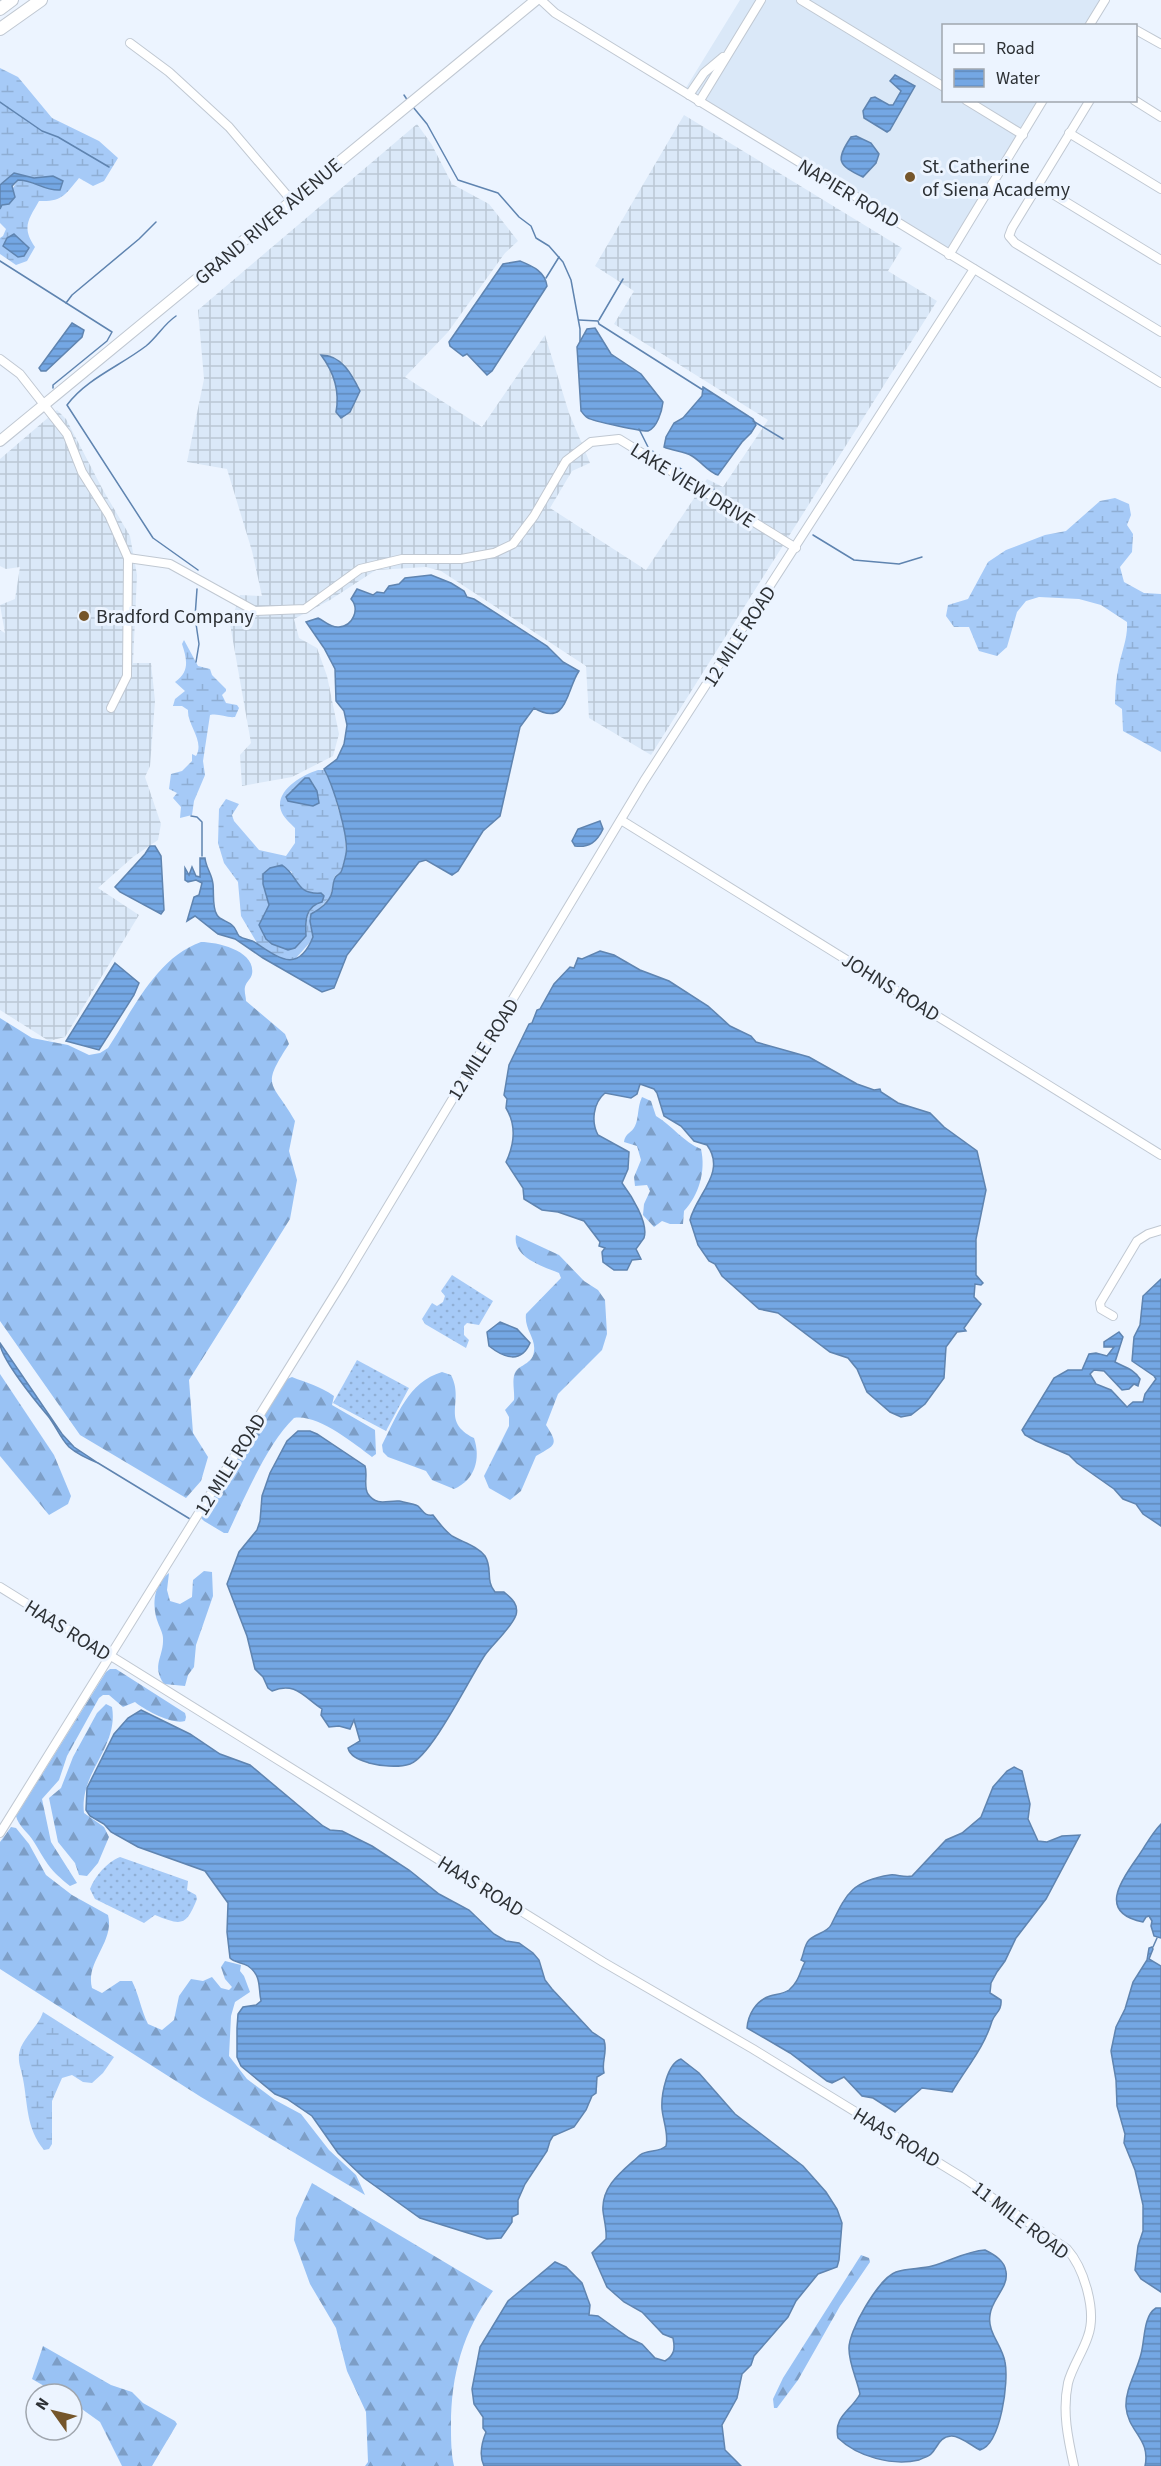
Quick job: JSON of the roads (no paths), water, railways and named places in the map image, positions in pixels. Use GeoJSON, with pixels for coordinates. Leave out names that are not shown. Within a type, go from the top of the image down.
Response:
{"type":"FeatureCollection","features":[{"type":"Feature","properties":{"kind":"highway"},"geometry":{"type":"LineString","coordinates":[[0,9],[12,0]]}},
{"type":"Feature","properties":{"kind":"highway"},"geometry":{"type":"LineString","coordinates":[[0,29],[41,0]]}},
{"type":"Feature","properties":{"kind":"main road","name":"GRAND RIVER AVENUE"},"geometry":{"type":"LineString","coordinates":[[0,441],[538,0]]}},
{"type":"Feature","properties":{"kind":"street","name":"NAPIER ROAD"},"geometry":{"type":"LineString","coordinates":[[538,0],[555,14],[1161,383]]}},
{"type":"Feature","properties":{"kind":"street"},"geometry":{"type":"LineString","coordinates":[[699,102],[761,0]]}},
{"type":"Feature","properties":{"kind":"street"},"geometry":{"type":"LineString","coordinates":[[801,0],[942,86]]}},
{"type":"Feature","properties":{"kind":"street"},"geometry":{"type":"LineString","coordinates":[[1090,24],[1105,0]]}},
{"type":"Feature","properties":{"kind":"street"},"geometry":{"type":"LineString","coordinates":[[1137,29],[1161,44]]}},
{"type":"Feature","properties":{"kind":"street"},"geometry":{"type":"LineString","coordinates":[[130,43],[169,72],[229,127],[292,201]]}},
{"type":"Feature","properties":{"kind":"street"},"geometry":{"type":"LineString","coordinates":[[689,95],[704,73],[728,52]]}},
{"type":"Feature","properties":{"kind":"street"},"geometry":{"type":"LineString","coordinates":[[969,102],[1023,135]]}},
{"type":"Feature","properties":{"kind":"street"},"geometry":{"type":"LineString","coordinates":[[949,255],[1042,102]]}},
{"type":"Feature","properties":{"kind":"street"},"geometry":{"type":"LineString","coordinates":[[1089,102],[1012,228],[1010,236],[1016,243],[1161,332]]}},
{"type":"Feature","properties":{"kind":"street"},"geometry":{"type":"LineString","coordinates":[[1137,102],[1161,117]]}},
{"type":"Feature","properties":{"kind":"street"},"geometry":{"type":"LineString","coordinates":[[1069,133],[1161,189]]}},
{"type":"Feature","properties":{"kind":"street"},"geometry":{"type":"LineString","coordinates":[[1038,185],[1161,260]]}},
{"type":"Feature","properties":{"kind":"street","name":"12 MILE ROAD"},"geometry":{"type":"LineString","coordinates":[[0,1833],[343,1281],[621,820],[974,270]]}},
{"type":"Feature","properties":{"kind":"street"},"geometry":{"type":"LineString","coordinates":[[0,359],[20,374],[67,434],[82,472],[109,515],[128,558],[127,676],[111,708]]}},
{"type":"Feature","properties":{"kind":"street","name":"LAKE VIEW DRIVE"},"geometry":{"type":"LineString","coordinates":[[128,558],[170,564],[255,610],[305,609],[360,569],[402,559],[461,559],[494,553],[513,544],[534,516],[566,462],[591,442],[619,439],[796,548]]}},
{"type":"Feature","properties":{"kind":"street","name":"JOHNS ROAD"},"geometry":{"type":"LineString","coordinates":[[621,820],[1161,1155]]}},
{"type":"Feature","properties":{"kind":"street"},"geometry":{"type":"LineString","coordinates":[[1113,1316],[1101,1309],[1100,1303],[1137,1241],[1148,1233],[1161,1230]]}},
{"type":"Feature","properties":{"kind":"street","name":"HAAS ROAD"},"geometry":{"type":"LineString","coordinates":[[0,1587],[603,1962],[753,2049],[965,2179]]}},
{"type":"Feature","properties":{"kind":"street","name":"11 MILE ROAD"},"geometry":{"type":"LineString","coordinates":[[965,2179],[1067,2249],[1076,2262],[1087,2292],[1092,2323],[1068,2384],[1066,2430],[1074,2466]]}},
{"type":"Feature","properties":{"kind":"water"},"geometry":{"type":"Polygon","coordinates":[[[895,75],[915,86],[887,132],[864,118],[863,111],[871,98],[875,97],[893,105],[901,91],[890,81],[895,75]]]}},
{"type":"Feature","properties":{"kind":"water"},"geometry":{"type":"Polygon","coordinates":[[[856,136],[871,143],[879,154],[876,163],[863,177],[848,169],[841,157],[851,137],[856,136]]]}},
{"type":"Feature","properties":{"kind":"water"},"geometry":{"type":"Polygon","coordinates":[[[14,173],[34,178],[53,176],[63,181],[60,190],[18,180],[12,186],[15,197],[9,204],[2,205],[0,209],[0,185],[14,173]]]}},
{"type":"Feature","properties":{"kind":"water"},"geometry":{"type":"Polygon","coordinates":[[[14,234],[29,248],[24,256],[18,257],[3,246],[7,238],[14,234]]]}},
{"type":"Feature","properties":{"kind":"water"},"geometry":{"type":"Polygon","coordinates":[[[520,261],[541,273],[547,286],[492,371],[487,375],[467,354],[463,356],[450,346],[449,342],[503,264],[520,261]]]}},
{"type":"Feature","properties":{"kind":"water"},"geometry":{"type":"Polygon","coordinates":[[[72,323],[84,330],[82,337],[46,371],[41,371],[39,368],[72,323]]]}},
{"type":"Feature","properties":{"kind":"water"},"geometry":{"type":"Polygon","coordinates":[[[595,328],[611,354],[641,374],[663,402],[656,423],[648,431],[592,419],[586,417],[581,411],[577,347],[587,329],[595,328]]]}},
{"type":"Feature","properties":{"kind":"water"},"geometry":{"type":"Polygon","coordinates":[[[321,355],[335,358],[340,362],[350,373],[360,391],[350,412],[341,418],[336,412],[337,396],[334,382],[321,355]]]}},
{"type":"Feature","properties":{"kind":"water"},"geometry":{"type":"Polygon","coordinates":[[[703,387],[753,419],[756,425],[718,475],[689,454],[664,447],[666,437],[674,423],[683,418],[702,396],[703,387]]]}},
{"type":"Feature","properties":{"kind":"water"},"geometry":{"type":"Polygon","coordinates":[[[431,575],[464,591],[467,597],[474,599],[547,646],[563,662],[579,671],[560,710],[545,713],[534,708],[520,727],[500,816],[483,831],[458,871],[452,875],[426,860],[419,862],[347,955],[334,988],[322,992],[235,939],[218,934],[195,916],[187,921],[194,897],[199,895],[202,883],[196,880],[188,882],[185,880],[185,868],[189,875],[192,867],[196,876],[200,877],[200,858],[205,858],[212,880],[215,912],[233,926],[239,936],[288,960],[301,956],[313,937],[311,914],[329,899],[334,880],[341,872],[346,854],[340,811],[324,769],[337,759],[344,744],[347,725],[344,711],[336,701],[335,669],[306,622],[318,618],[333,626],[344,626],[354,616],[355,607],[351,599],[357,589],[373,595],[377,592],[384,593],[389,586],[399,584],[405,578],[431,575]]]}},
{"type":"Feature","properties":{"kind":"water"},"geometry":{"type":"Polygon","coordinates":[[[305,778],[309,778],[317,791],[319,803],[313,806],[288,801],[286,797],[305,778]]]}},
{"type":"Feature","properties":{"kind":"water"},"geometry":{"type":"Polygon","coordinates":[[[600,821],[603,829],[595,841],[584,846],[575,846],[572,841],[578,829],[600,821]]]}},
{"type":"Feature","properties":{"kind":"water"},"geometry":{"type":"Polygon","coordinates":[[[150,846],[155,846],[161,856],[164,910],[161,914],[115,887],[150,846]]]}},
{"type":"Feature","properties":{"kind":"water"},"geometry":{"type":"Polygon","coordinates":[[[282,865],[306,891],[321,893],[324,896],[322,902],[312,907],[307,915],[306,936],[295,948],[288,950],[266,939],[259,925],[269,905],[263,884],[263,874],[270,868],[282,865]]]}},
{"type":"Feature","properties":{"kind":"water"},"geometry":{"type":"Polygon","coordinates":[[[600,951],[614,955],[640,970],[669,981],[708,1006],[730,1026],[751,1036],[756,1042],[809,1057],[857,1084],[874,1090],[880,1089],[898,1103],[930,1113],[944,1127],[977,1151],[986,1190],[976,1239],[976,1275],[983,1283],[975,1284],[974,1297],[981,1304],[964,1328],[966,1331],[957,1332],[946,1347],[944,1378],[925,1404],[911,1415],[901,1417],[890,1412],[867,1392],[857,1369],[848,1358],[830,1352],[778,1313],[759,1309],[722,1276],[715,1264],[709,1261],[698,1245],[690,1220],[712,1174],[714,1165],[712,1155],[707,1145],[694,1141],[681,1126],[664,1116],[654,1089],[640,1084],[637,1094],[631,1098],[605,1093],[594,1113],[594,1124],[598,1135],[629,1152],[628,1169],[622,1183],[642,1217],[644,1225],[644,1238],[636,1249],[641,1259],[632,1260],[627,1270],[614,1270],[603,1262],[602,1252],[605,1248],[599,1246],[600,1242],[584,1221],[558,1212],[542,1210],[524,1199],[523,1188],[506,1162],[513,1135],[512,1122],[506,1108],[507,1099],[504,1095],[509,1065],[529,1024],[532,1023],[537,1010],[540,1009],[554,984],[570,967],[574,968],[578,958],[582,959],[600,951]]]}},
{"type":"Feature","properties":{"kind":"water"},"geometry":{"type":"Polygon","coordinates":[[[115,963],[139,983],[134,995],[99,1050],[66,1041],[115,963]]]}},
{"type":"Feature","properties":{"kind":"water"},"geometry":{"type":"Polygon","coordinates":[[[1161,1279],[1161,1526],[1143,1514],[1136,1504],[1123,1499],[1114,1489],[1069,1455],[1036,1441],[1025,1435],[1022,1430],[1054,1378],[1068,1370],[1082,1370],[1089,1354],[1107,1356],[1114,1347],[1104,1347],[1104,1342],[1119,1332],[1123,1337],[1115,1362],[1138,1376],[1140,1379],[1138,1386],[1134,1384],[1129,1389],[1122,1390],[1104,1371],[1094,1370],[1090,1374],[1096,1384],[1111,1390],[1127,1407],[1133,1402],[1143,1402],[1145,1394],[1156,1379],[1132,1361],[1134,1337],[1140,1325],[1143,1296],[1161,1279]]]}},
{"type":"Feature","properties":{"kind":"water"},"geometry":{"type":"Polygon","coordinates":[[[500,1322],[517,1329],[530,1343],[522,1354],[506,1356],[489,1346],[487,1332],[500,1322]]]}},
{"type":"Feature","properties":{"kind":"water"},"geometry":{"type":"Polygon","coordinates":[[[0,1343],[62,1434],[74,1447],[98,1463],[72,1450],[66,1443],[12,1369],[0,1343]]]}},
{"type":"Feature","properties":{"kind":"water"},"geometry":{"type":"Polygon","coordinates":[[[298,1431],[310,1431],[317,1434],[365,1466],[367,1491],[371,1498],[383,1502],[399,1501],[416,1505],[426,1514],[433,1515],[452,1536],[478,1550],[485,1556],[489,1565],[492,1588],[495,1592],[504,1592],[515,1604],[517,1611],[511,1625],[485,1655],[429,1747],[410,1764],[384,1766],[356,1758],[348,1748],[360,1741],[354,1720],[350,1729],[339,1726],[329,1727],[321,1715],[322,1709],[293,1689],[280,1688],[272,1691],[255,1669],[247,1636],[227,1584],[239,1552],[257,1530],[262,1496],[270,1473],[287,1441],[298,1431]]]}},
{"type":"Feature","properties":{"kind":"water"},"geometry":{"type":"Polygon","coordinates":[[[141,1710],[190,1734],[220,1754],[250,1765],[323,1826],[330,1830],[342,1831],[372,1846],[409,1870],[439,1894],[469,1910],[494,1934],[506,1941],[519,1943],[539,1960],[545,1980],[552,1989],[592,2032],[604,2040],[604,2073],[597,2077],[596,2093],[574,2127],[553,2136],[547,2151],[525,2184],[518,2200],[518,2214],[512,2217],[512,2222],[501,2238],[487,2239],[420,2218],[364,2178],[338,2153],[312,2116],[287,2099],[275,2094],[241,2066],[237,2057],[238,2014],[243,2007],[256,2005],[261,2001],[256,1974],[248,1966],[230,1958],[227,1932],[228,1903],[205,1871],[138,1847],[111,1832],[104,1824],[90,1816],[86,1810],[87,1788],[114,1734],[128,1718],[141,1710]]]}},
{"type":"Feature","properties":{"kind":"water"},"geometry":{"type":"Polygon","coordinates":[[[1014,1767],[1022,1771],[1030,1804],[1028,1819],[1038,1841],[1047,1842],[1062,1836],[1080,1835],[1046,1899],[1016,1938],[991,1983],[990,1993],[1001,2000],[1000,2007],[980,2049],[952,2092],[922,2088],[895,2112],[873,2098],[862,2096],[844,2077],[832,2083],[827,2081],[790,2053],[747,2028],[751,2013],[757,2004],[765,1998],[787,1991],[795,1984],[805,1962],[801,1960],[807,1942],[829,1927],[852,1891],[866,1881],[877,1878],[893,1875],[912,1876],[946,1840],[962,1833],[981,1817],[993,1787],[1007,1771],[1014,1767]]]}},
{"type":"Feature","properties":{"kind":"water"},"geometry":{"type":"Polygon","coordinates":[[[1161,1824],[1161,1938],[1154,1936],[1149,1916],[1143,1922],[1129,1918],[1121,1912],[1117,1904],[1117,1896],[1124,1877],[1161,1824]]]}},
{"type":"Feature","properties":{"kind":"water"},"geometry":{"type":"Polygon","coordinates":[[[1152,1947],[1149,1959],[1161,1966],[1161,2292],[1141,2279],[1135,2270],[1138,2246],[1143,2231],[1143,2205],[1135,2170],[1124,2143],[1125,2134],[1117,2106],[1116,2080],[1111,2051],[1116,2027],[1125,2009],[1133,1982],[1147,1960],[1149,1948],[1152,1947]]]}},
{"type":"Feature","properties":{"kind":"water"},"geometry":{"type":"Polygon","coordinates":[[[681,2059],[699,2073],[735,2114],[803,2166],[826,2192],[837,2209],[842,2223],[837,2267],[818,2274],[796,2301],[788,2317],[754,2356],[751,2365],[742,2374],[737,2398],[722,2425],[725,2450],[741,2466],[484,2466],[482,2449],[486,2432],[483,2428],[483,2417],[474,2404],[472,2389],[480,2347],[508,2301],[555,2262],[566,2267],[582,2283],[590,2305],[589,2315],[598,2316],[629,2338],[642,2344],[655,2358],[665,2361],[672,2354],[673,2338],[663,2334],[642,2312],[624,2302],[607,2287],[592,2253],[606,2239],[603,2202],[610,2186],[621,2172],[640,2155],[660,2150],[666,2146],[662,2109],[664,2088],[672,2067],[681,2059]]]}},
{"type":"Feature","properties":{"kind":"water"},"geometry":{"type":"Polygon","coordinates":[[[985,2250],[1002,2262],[1006,2278],[991,2309],[990,2321],[1005,2362],[1006,2383],[998,2425],[987,2445],[980,2450],[962,2439],[951,2436],[941,2440],[928,2456],[909,2462],[898,2462],[865,2455],[846,2445],[838,2438],[838,2424],[860,2394],[850,2360],[850,2341],[859,2318],[873,2294],[889,2276],[896,2272],[932,2266],[965,2254],[985,2250]]]}},
{"type":"Feature","properties":{"kind":"water"},"geometry":{"type":"Polygon","coordinates":[[[1156,2308],[1161,2308],[1161,2466],[1145,2466],[1145,2449],[1128,2416],[1126,2400],[1141,2354],[1147,2322],[1156,2308]]]}},
{"type":"Feature","properties":{"kind":"waterway"},"geometry":{"type":"LineString","coordinates":[[404,95],[408,101]]}},
{"type":"Feature","properties":{"kind":"waterway"},"geometry":{"type":"LineString","coordinates":[[0,102],[42,131],[58,137],[109,167]]}},
{"type":"Feature","properties":{"kind":"waterway"},"geometry":{"type":"LineString","coordinates":[[413,107],[427,124],[458,180],[498,193],[519,217],[531,226],[536,238],[549,246],[563,262],[571,280],[580,341]]}},
{"type":"Feature","properties":{"kind":"waterway"},"geometry":{"type":"LineString","coordinates":[[66,303],[72,295],[156,222]]}},
{"type":"Feature","properties":{"kind":"waterway"},"geometry":{"type":"LineString","coordinates":[[546,278],[559,257]]}},
{"type":"Feature","properties":{"kind":"waterway"},"geometry":{"type":"LineString","coordinates":[[0,261],[112,332],[107,341],[53,385],[53,388]]}},
{"type":"Feature","properties":{"kind":"waterway"},"geometry":{"type":"LineString","coordinates":[[599,320],[623,279]]}},
{"type":"Feature","properties":{"kind":"waterway"},"geometry":{"type":"LineString","coordinates":[[176,316],[146,346],[93,380],[67,405],[153,538],[198,570]]}},
{"type":"Feature","properties":{"kind":"waterway"},"geometry":{"type":"LineString","coordinates":[[579,320],[598,321],[599,324],[703,390]]}},
{"type":"Feature","properties":{"kind":"waterway"},"geometry":{"type":"LineString","coordinates":[[753,421],[783,439]]}},
{"type":"Feature","properties":{"kind":"waterway"},"geometry":{"type":"LineString","coordinates":[[639,429],[649,449],[718,492]]}},
{"type":"Feature","properties":{"kind":"waterway"},"geometry":{"type":"LineString","coordinates":[[813,535],[854,560],[899,564],[922,557]]}},
{"type":"Feature","properties":{"kind":"waterway"},"geometry":{"type":"LineString","coordinates":[[196,662],[199,644],[195,617],[197,589]]}},
{"type":"Feature","properties":{"kind":"waterway"},"geometry":{"type":"LineString","coordinates":[[191,816],[197,817],[202,822],[202,856]]}},
{"type":"Feature","properties":{"kind":"waterway"},"geometry":{"type":"LineString","coordinates":[[98,1463],[190,1519]]}},
{"type":"Feature","properties":{"kind":"waterway"},"geometry":{"type":"LineString","coordinates":[[1153,1947],[1157,1938]]}},
{"type":"Feature","properties":{"kind":"place","name":"St. Catherine of Siena Academy"},"geometry":{"type":"Point","coordinates":[910,177]}},
{"type":"Feature","properties":{"kind":"place","name":"Bradford Company"},"geometry":{"type":"Point","coordinates":[84,616]}}]}
